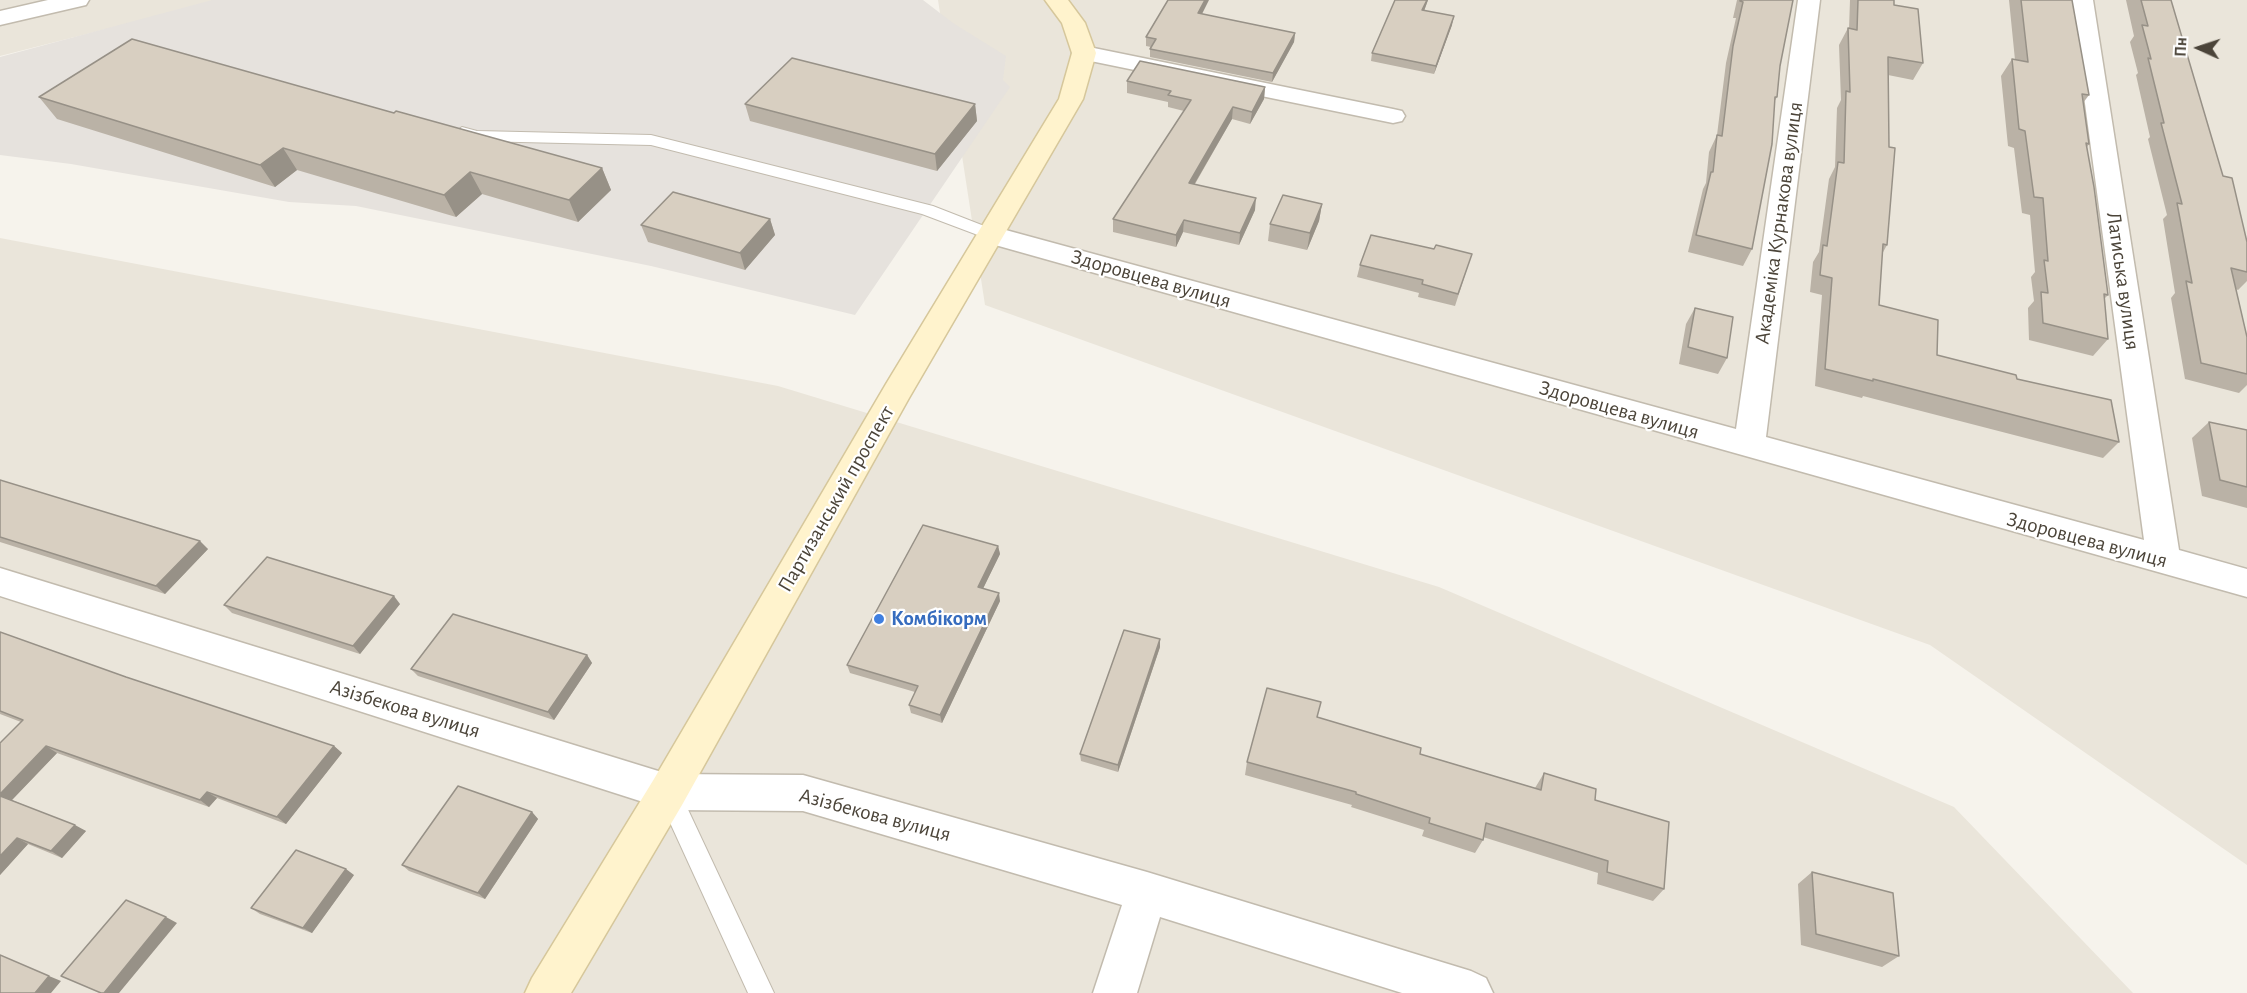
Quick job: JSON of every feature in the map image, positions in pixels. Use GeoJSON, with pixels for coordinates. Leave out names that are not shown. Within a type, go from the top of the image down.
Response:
{"type":"FeatureCollection","features":[{"type":"Feature","properties":{"kind":"street"},"geometry":{"type":"LineString","coordinates":[[0,18],[78,0]]}},
{"type":"Feature","properties":{"kind":"street"},"geometry":{"type":"LineString","coordinates":[[1056,0],[1073,23],[1084,53],[1393,116]]}},
{"type":"Feature","properties":{"kind":"street","name":"Академіка Курнакова вулиця"},"geometry":{"type":"LineString","coordinates":[[1749,447],[1809,0]]}},
{"type":"Feature","properties":{"kind":"street","name":"Латиська вулиця"},"geometry":{"type":"LineString","coordinates":[[2082,0],[2164,561]]}},
{"type":"Feature","properties":{"kind":"street","name":"Партизанський проспект"},"geometry":{"type":"LineString","coordinates":[[547,993],[668,792],[897,392],[1071,99],[1084,53]]}},
{"type":"Feature","properties":{"kind":"street","name":"Здоровцева вулиця"},"geometry":{"type":"LineString","coordinates":[[991,235],[1749,447],[2247,583]]}},
{"type":"Feature","properties":{"kind":"street","name":"Азізбекова вулиця"},"geometry":{"type":"LineString","coordinates":[[0,582],[668,792],[803,793],[1147,892],[1471,993]]}},
{"type":"Feature","properties":{"kind":"street"},"geometry":{"type":"LineString","coordinates":[[1114,993],[1147,892]]}},
{"type":"Feature","properties":{"kind":"lane"},"geometry":{"type":"LineString","coordinates":[[442,127],[476,136],[651,140],[927,210],[991,235]]}},
{"type":"Feature","properties":{"kind":"lane"},"geometry":{"type":"LineString","coordinates":[[668,792],[761,993]]}},
{"type":"Feature","properties":{"kind":"shaded area"},"geometry":{"type":"Polygon","coordinates":[[[0,0],[221,0],[0,56],[0,0]]]}},
{"type":"Feature","properties":{"kind":"shaded area"},"geometry":{"type":"Polygon","coordinates":[[[212,0],[923,0],[953,23],[1006,56],[1003,80],[1010,87],[855,315],[651,266],[356,206],[289,202],[71,164],[0,155],[0,57],[212,0]]]}},
{"type":"Feature","properties":{"kind":"shaded area"},"geometry":{"type":"Polygon","coordinates":[[[938,0],[2247,0],[2247,865],[1930,645],[985,305],[938,0]]]}},
{"type":"Feature","properties":{"kind":"shaded area"},"geometry":{"type":"Polygon","coordinates":[[[0,238],[778,386],[1439,587],[1954,807],[2133,993],[0,993],[0,238]]]}},
{"type":"Feature","properties":{"kind":"building"},"geometry":{"type":"Polygon","coordinates":[[[1168,0],[1205,0],[1198,13],[1295,33],[1273,73],[1150,49],[1156,39],[1146,37],[1168,0]]]}},
{"type":"Feature","properties":{"kind":"building"},"geometry":{"type":"Polygon","coordinates":[[[1395,0],[1427,0],[1422,10],[1454,16],[1436,66],[1372,53],[1395,0]]]}},
{"type":"Feature","properties":{"kind":"building"},"geometry":{"type":"Polygon","coordinates":[[[1740,0],[1793,0],[1780,66],[1777,97],[1775,97],[1772,144],[1752,249],[1696,235],[1711,172],[1713,172],[1717,135],[1722,136],[1733,46],[1743,2],[1740,0]]]}},
{"type":"Feature","properties":{"kind":"building"},"geometry":{"type":"Polygon","coordinates":[[[1858,0],[1894,0],[1894,5],[1918,9],[1923,63],[1888,57],[1889,147],[1895,148],[1887,245],[1883,244],[1879,305],[1938,320],[1937,355],[2016,375],[2017,379],[2111,400],[2119,442],[1873,379],[1873,381],[1825,369],[1832,278],[1820,275],[1823,245],[1827,246],[1838,162],[1844,163],[1846,91],[1850,92],[1848,28],[1857,30],[1858,0]]]}},
{"type":"Feature","properties":{"kind":"building"},"geometry":{"type":"Polygon","coordinates":[[[2021,0],[2072,0],[2089,95],[2082,94],[2089,144],[2086,143],[2108,295],[2104,294],[2108,339],[2043,323],[2041,292],[2048,293],[2044,260],[2048,261],[2043,198],[2034,197],[2025,131],[2019,129],[2012,59],[2028,62],[2021,0]]]}},
{"type":"Feature","properties":{"kind":"building"},"geometry":{"type":"Polygon","coordinates":[[[2141,0],[2171,0],[2223,176],[2232,178],[2247,242],[2247,272],[2231,268],[2247,337],[2247,374],[2201,363],[2186,281],[2192,283],[2177,203],[2182,204],[2161,123],[2164,123],[2142,25],[2148,26],[2141,0]]]}},
{"type":"Feature","properties":{"kind":"building"},"geometry":{"type":"Polygon","coordinates":[[[132,39],[394,113],[396,111],[602,168],[569,200],[470,172],[444,195],[283,148],[260,165],[39,97],[132,39]]]}},
{"type":"Feature","properties":{"kind":"building"},"geometry":{"type":"Polygon","coordinates":[[[792,58],[975,104],[935,154],[745,104],[792,58]]]}},
{"type":"Feature","properties":{"kind":"building"},"geometry":{"type":"Polygon","coordinates":[[[1140,61],[1265,87],[1252,112],[1233,107],[1189,183],[1256,198],[1240,233],[1184,220],[1176,235],[1113,219],[1191,100],[1168,95],[1171,91],[1127,81],[1140,61]]]}},
{"type":"Feature","properties":{"kind":"building"},"geometry":{"type":"Polygon","coordinates":[[[673,192],[770,219],[740,253],[641,225],[673,192]]]}},
{"type":"Feature","properties":{"kind":"building"},"geometry":{"type":"Polygon","coordinates":[[[1283,195],[1322,204],[1310,233],[1270,224],[1283,195]]]}},
{"type":"Feature","properties":{"kind":"building"},"geometry":{"type":"Polygon","coordinates":[[[1371,235],[1434,249],[1436,245],[1472,254],[1458,294],[1422,284],[1423,280],[1360,265],[1371,235]]]}},
{"type":"Feature","properties":{"kind":"building"},"geometry":{"type":"Polygon","coordinates":[[[1695,308],[1733,317],[1727,358],[1688,347],[1695,308]]]}},
{"type":"Feature","properties":{"kind":"building"},"geometry":{"type":"Polygon","coordinates":[[[2209,422],[2247,430],[2247,487],[2220,480],[2209,422]]]}},
{"type":"Feature","properties":{"kind":"building"},"geometry":{"type":"Polygon","coordinates":[[[0,480],[200,541],[156,586],[0,537],[0,480]]]}},
{"type":"Feature","properties":{"kind":"building"},"geometry":{"type":"Polygon","coordinates":[[[923,525],[998,546],[978,587],[999,593],[940,715],[909,705],[918,686],[847,665],[923,525]]]}},
{"type":"Feature","properties":{"kind":"building"},"geometry":{"type":"Polygon","coordinates":[[[267,557],[394,596],[353,646],[224,605],[267,557]]]}},
{"type":"Feature","properties":{"kind":"building"},"geometry":{"type":"Polygon","coordinates":[[[453,614],[587,655],[548,712],[411,669],[453,614]]]}},
{"type":"Feature","properties":{"kind":"building"},"geometry":{"type":"Polygon","coordinates":[[[1124,630],[1160,639],[1118,765],[1080,754],[1124,630]]]}},
{"type":"Feature","properties":{"kind":"building"},"geometry":{"type":"Polygon","coordinates":[[[0,632],[126,677],[334,746],[277,817],[207,792],[200,800],[46,746],[0,794],[0,743],[23,720],[0,711],[0,632]]]}},
{"type":"Feature","properties":{"kind":"building"},"geometry":{"type":"Polygon","coordinates":[[[1267,688],[1321,702],[1317,717],[1421,748],[1420,754],[1541,790],[1544,773],[1596,789],[1595,800],[1669,822],[1664,889],[1607,872],[1608,861],[1486,823],[1483,840],[1429,823],[1430,818],[1356,794],[1356,792],[1247,762],[1267,688]]]}},
{"type":"Feature","properties":{"kind":"building"},"geometry":{"type":"Polygon","coordinates":[[[458,786],[532,812],[478,893],[402,865],[458,786]]]}},
{"type":"Feature","properties":{"kind":"building"},"geometry":{"type":"Polygon","coordinates":[[[0,796],[75,825],[51,851],[17,838],[0,856],[0,796]]]}},
{"type":"Feature","properties":{"kind":"building"},"geometry":{"type":"Polygon","coordinates":[[[296,850],[346,869],[303,928],[251,908],[296,850]]]}},
{"type":"Feature","properties":{"kind":"building"},"geometry":{"type":"Polygon","coordinates":[[[1812,872],[1893,893],[1899,956],[1816,934],[1812,872]]]}},
{"type":"Feature","properties":{"kind":"building"},"geometry":{"type":"Polygon","coordinates":[[[126,900],[166,917],[104,993],[61,976],[126,900]]]}},
{"type":"Feature","properties":{"kind":"building"},"geometry":{"type":"Polygon","coordinates":[[[0,955],[49,976],[35,993],[0,993],[0,955]]]}},
{"type":"Feature","properties":{"kind":"place","name":"Комбікорм"},"geometry":{"type":"Point","coordinates":[879,619]}}]}
